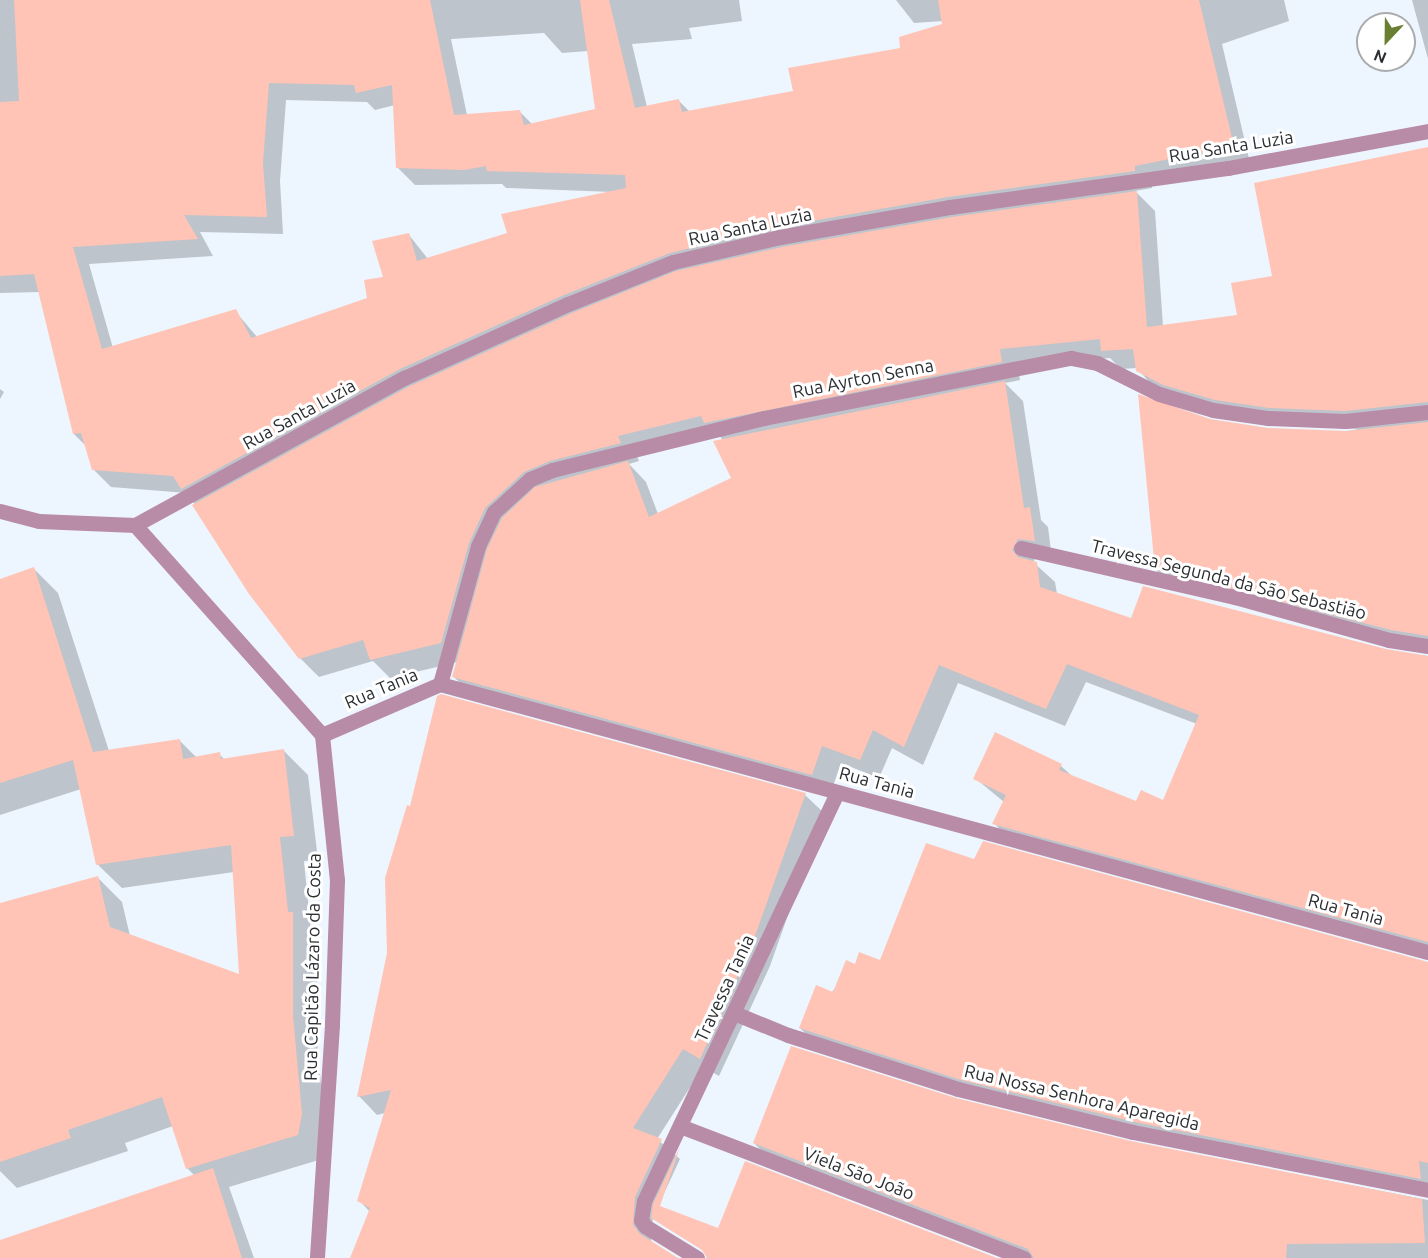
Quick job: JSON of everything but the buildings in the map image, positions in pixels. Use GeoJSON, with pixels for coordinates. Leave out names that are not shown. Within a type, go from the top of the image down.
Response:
{"type":"FeatureCollection","features":[{"type":"Feature","properties":{"kind":"street","name":"Rua Santa Luzia"},"geometry":{"type":"LineString","coordinates":[[135,525],[404,378],[568,304],[673,262],[780,237],[950,207],[1228,168],[1428,130]]}},
{"type":"Feature","properties":{"kind":"street","name":"Rua Ayrton Senna"},"geometry":{"type":"LineString","coordinates":[[440,684],[478,546],[494,512],[508,495],[552,470],[764,418],[1071,358],[1097,363],[1159,394],[1224,412],[1268,418],[1346,421],[1428,412]]}},
{"type":"Feature","properties":{"kind":"street"},"geometry":{"type":"LineString","coordinates":[[0,511],[39,521],[135,525],[322,735]]}},
{"type":"Feature","properties":{"kind":"street","name":"Travessa Segunda da São Sebastião"},"geometry":{"type":"LineString","coordinates":[[1021,548],[1235,597],[1389,640],[1428,646]]}},
{"type":"Feature","properties":{"kind":"street","name":"Rua Tania"},"geometry":{"type":"LineString","coordinates":[[322,735],[440,684],[1428,952]]}},
{"type":"Feature","properties":{"kind":"street","name":"Rua Capitão Lázaro da Costa"},"geometry":{"type":"LineString","coordinates":[[316,1258],[332,1025],[337,879],[322,735]]}},
{"type":"Feature","properties":{"kind":"street","name":"Travessa Tania"},"geometry":{"type":"LineString","coordinates":[[697,1258],[645,1226],[641,1220],[644,1201],[837,792]]}},
{"type":"Feature","properties":{"kind":"street","name":"Rua Nossa Senhora Aparegida"},"geometry":{"type":"LineString","coordinates":[[734,1013],[788,1035],[958,1089],[1133,1132],[1428,1190]]}},
{"type":"Feature","properties":{"kind":"street","name":"Viela São João"},"geometry":{"type":"LineString","coordinates":[[680,1126],[1024,1258]]}}]}
